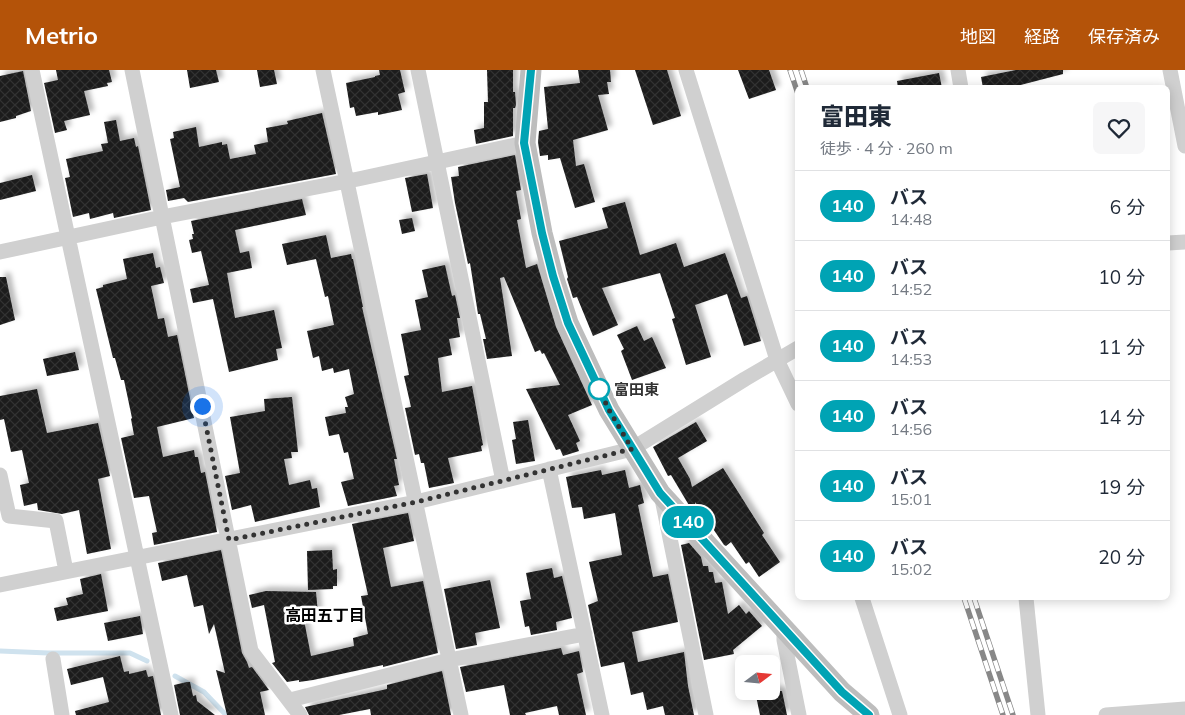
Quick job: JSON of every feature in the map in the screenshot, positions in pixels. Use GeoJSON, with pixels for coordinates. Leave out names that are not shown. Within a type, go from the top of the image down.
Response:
{"type":"FeatureCollection","features":[{"type":"Feature","properties":{"kind":"main road"},"geometry":{"type":"LineString","coordinates":[[531,70],[524,143],[542,233],[568,323],[609,410],[660,493],[842,692],[869,715]]}},
{"type":"Feature","properties":{"kind":"street"},"geometry":{"type":"LineString","coordinates":[[32,70],[171,715]]}},
{"type":"Feature","properties":{"kind":"street"},"geometry":{"type":"LineString","coordinates":[[132,70],[252,651],[300,715]]}},
{"type":"Feature","properties":{"kind":"street"},"geometry":{"type":"LineString","coordinates":[[323,70],[461,715]]}},
{"type":"Feature","properties":{"kind":"street"},"geometry":{"type":"LineString","coordinates":[[418,70],[503,481]]}},
{"type":"Feature","properties":{"kind":"street"},"geometry":{"type":"LineString","coordinates":[[686,70],[777,360],[795,398]]}},
{"type":"Feature","properties":{"kind":"street"},"geometry":{"type":"LineString","coordinates":[[958,70],[960,85]]}},
{"type":"Feature","properties":{"kind":"street"},"geometry":{"type":"LineString","coordinates":[[1170,70],[1185,146]]}},
{"type":"Feature","properties":{"kind":"street"},"geometry":{"type":"LineString","coordinates":[[0,252],[162,216],[347,181],[524,143]]}},
{"type":"Feature","properties":{"kind":"street"},"geometry":{"type":"LineString","coordinates":[[1170,243],[1185,242]]}},
{"type":"Feature","properties":{"kind":"street"},"geometry":{"type":"LineString","coordinates":[[0,585],[416,502],[632,449],[795,350]]}},
{"type":"Feature","properties":{"kind":"street"},"geometry":{"type":"LineString","coordinates":[[549,469],[602,715]]}},
{"type":"Feature","properties":{"kind":"street"},"geometry":{"type":"LineString","coordinates":[[0,475],[9,516],[56,521],[66,571]]}},
{"type":"Feature","properties":{"kind":"street"},"geometry":{"type":"LineString","coordinates":[[660,493],[706,715]]}},
{"type":"Feature","properties":{"kind":"street"},"geometry":{"type":"LineString","coordinates":[[863,600],[900,715]]}},
{"type":"Feature","properties":{"kind":"street"},"geometry":{"type":"LineString","coordinates":[[1026,600],[1038,715]]}},
{"type":"Feature","properties":{"kind":"street"},"geometry":{"type":"LineString","coordinates":[[784,627],[784,640],[799,715]]}},
{"type":"Feature","properties":{"kind":"street"},"geometry":{"type":"LineString","coordinates":[[290,700],[450,660],[585,634]]}},
{"type":"Feature","properties":{"kind":"street"},"geometry":{"type":"LineString","coordinates":[[53,659],[62,715]]}},
{"type":"Feature","properties":{"kind":"street"},"geometry":{"type":"LineString","coordinates":[[1106,715],[1185,708]]}},
{"type":"Feature","properties":{"kind":"building"},"geometry":{"type":"Polygon","coordinates":[[[56,70],[109,70],[112,82],[107,83],[108,86],[84,91],[90,115],[64,121],[67,130],[55,133],[44,83],[58,80],[56,70]]]}},
{"type":"Feature","properties":{"kind":"building"},"geometry":{"type":"Polygon","coordinates":[[[187,70],[216,70],[219,82],[190,88],[187,70]]]}},
{"type":"Feature","properties":{"kind":"building"},"geometry":{"type":"Polygon","coordinates":[[[257,70],[274,70],[277,84],[260,87],[257,70]]]}},
{"type":"Feature","properties":{"kind":"building"},"geometry":{"type":"Polygon","coordinates":[[[379,70],[400,70],[405,92],[398,94],[402,110],[378,115],[378,112],[356,116],[354,107],[350,108],[346,83],[375,77],[380,75],[379,70]]]}},
{"type":"Feature","properties":{"kind":"building"},"geometry":{"type":"Polygon","coordinates":[[[487,70],[513,70],[513,92],[515,92],[516,105],[513,108],[513,136],[476,144],[474,130],[484,128],[484,102],[488,102],[487,70]]]}},
{"type":"Feature","properties":{"kind":"building"},"geometry":{"type":"Polygon","coordinates":[[[578,70],[610,70],[611,82],[607,82],[609,94],[598,95],[608,130],[573,140],[576,166],[584,164],[595,202],[575,208],[560,158],[548,160],[548,155],[540,156],[538,142],[539,131],[548,129],[544,87],[580,83],[578,70]]]}},
{"type":"Feature","properties":{"kind":"building"},"geometry":{"type":"Polygon","coordinates":[[[635,70],[667,70],[681,116],[653,125],[635,70]]]}},
{"type":"Feature","properties":{"kind":"building"},"geometry":{"type":"Polygon","coordinates":[[[738,70],[769,70],[776,90],[749,99],[738,70]]]}},
{"type":"Feature","properties":{"kind":"building"},"geometry":{"type":"Polygon","coordinates":[[[1016,70],[1063,70],[1063,74],[1021,85],[982,85],[981,77],[1016,70]]]}},
{"type":"Feature","properties":{"kind":"building"},"geometry":{"type":"Polygon","coordinates":[[[23,71],[31,111],[16,116],[16,118],[0,122],[0,76],[23,71]]]}},
{"type":"Feature","properties":{"kind":"building"},"geometry":{"type":"Polygon","coordinates":[[[939,73],[941,85],[898,85],[897,81],[939,73]]]}},
{"type":"Feature","properties":{"kind":"building"},"geometry":{"type":"Polygon","coordinates":[[[322,113],[336,174],[188,202],[184,198],[168,201],[166,190],[180,187],[170,139],[174,138],[173,132],[196,127],[199,147],[222,142],[222,145],[227,144],[230,159],[256,154],[254,145],[268,142],[266,128],[288,124],[287,121],[322,113]]]}},
{"type":"Feature","properties":{"kind":"building"},"geometry":{"type":"Polygon","coordinates":[[[116,120],[120,141],[134,138],[136,147],[138,146],[151,210],[114,218],[113,213],[90,219],[89,213],[73,217],[65,178],[70,177],[66,159],[103,151],[101,144],[108,143],[104,122],[116,120]]]}},
{"type":"Feature","properties":{"kind":"building"},"geometry":{"type":"Polygon","coordinates":[[[515,155],[521,190],[516,191],[521,219],[517,220],[526,268],[537,264],[556,327],[592,405],[568,415],[580,441],[576,443],[579,451],[563,456],[560,449],[556,450],[526,389],[560,385],[544,353],[542,354],[540,350],[535,352],[504,277],[500,278],[512,356],[487,359],[483,339],[486,339],[480,314],[478,314],[470,263],[468,264],[455,203],[451,177],[459,176],[458,167],[515,155]]]}},
{"type":"Feature","properties":{"kind":"building"},"geometry":{"type":"Polygon","coordinates":[[[427,174],[433,208],[412,212],[405,178],[427,174]]]}},
{"type":"Feature","properties":{"kind":"building"},"geometry":{"type":"Polygon","coordinates":[[[32,175],[36,191],[0,200],[0,183],[32,175]]]}},
{"type":"Feature","properties":{"kind":"building"},"geometry":{"type":"Polygon","coordinates":[[[302,199],[306,215],[235,230],[240,253],[249,251],[252,268],[227,273],[235,318],[274,310],[282,348],[276,349],[278,360],[229,372],[213,299],[193,303],[190,289],[209,285],[201,251],[192,253],[189,240],[193,239],[192,234],[194,234],[191,221],[302,199]]]}},
{"type":"Feature","properties":{"kind":"building"},"geometry":{"type":"Polygon","coordinates":[[[625,202],[640,255],[676,243],[684,267],[725,253],[741,298],[747,296],[761,341],[744,346],[727,294],[695,305],[711,357],[686,365],[672,319],[675,318],[660,273],[602,288],[618,325],[593,336],[577,297],[573,298],[559,241],[608,228],[602,208],[625,202]]]}},
{"type":"Feature","properties":{"kind":"building"},"geometry":{"type":"Polygon","coordinates":[[[412,218],[415,231],[402,234],[399,220],[412,218]]]}},
{"type":"Feature","properties":{"kind":"building"},"geometry":{"type":"Polygon","coordinates":[[[326,235],[331,258],[351,254],[353,259],[362,307],[397,459],[394,459],[399,485],[394,486],[397,496],[348,506],[341,482],[354,479],[348,452],[344,453],[339,434],[329,436],[325,417],[346,413],[345,407],[348,407],[345,397],[354,394],[349,369],[334,373],[333,368],[322,371],[319,356],[313,358],[307,331],[334,325],[328,296],[325,297],[316,259],[287,265],[282,244],[326,235]]]}},
{"type":"Feature","properties":{"kind":"building"},"geometry":{"type":"Polygon","coordinates":[[[153,253],[156,268],[160,267],[164,283],[151,286],[158,319],[164,318],[168,337],[177,335],[194,418],[157,427],[163,457],[194,450],[195,457],[198,457],[201,473],[205,472],[217,532],[154,545],[152,533],[157,532],[149,496],[134,498],[121,438],[134,435],[132,418],[124,380],[121,380],[115,358],[113,358],[96,289],[103,287],[103,285],[127,279],[123,259],[153,253]]]}},
{"type":"Feature","properties":{"kind":"building"},"geometry":{"type":"Polygon","coordinates":[[[445,265],[452,296],[455,295],[460,318],[457,318],[460,337],[449,339],[452,355],[438,358],[442,392],[472,386],[483,445],[481,446],[482,451],[448,458],[454,483],[429,488],[424,463],[421,463],[419,454],[415,455],[405,408],[411,407],[404,376],[409,375],[401,334],[421,330],[415,300],[428,297],[422,270],[445,265]]]}},
{"type":"Feature","properties":{"kind":"building"},"geometry":{"type":"Polygon","coordinates":[[[0,277],[6,277],[15,320],[0,325],[0,277]]]}},
{"type":"Feature","properties":{"kind":"building"},"geometry":{"type":"Polygon","coordinates":[[[637,326],[644,341],[652,337],[666,368],[632,380],[621,351],[624,349],[617,335],[637,326]]]}},
{"type":"Feature","properties":{"kind":"building"},"geometry":{"type":"Polygon","coordinates":[[[75,352],[79,370],[47,376],[43,359],[75,352]]]}},
{"type":"Feature","properties":{"kind":"building"},"geometry":{"type":"Polygon","coordinates":[[[37,389],[47,433],[98,423],[110,476],[98,479],[111,549],[87,554],[79,510],[62,514],[38,510],[37,503],[24,506],[20,485],[29,483],[22,450],[11,452],[4,419],[0,420],[0,396],[37,389]]]}},
{"type":"Feature","properties":{"kind":"building"},"geometry":{"type":"Polygon","coordinates":[[[292,397],[298,452],[291,452],[292,458],[284,459],[289,485],[310,480],[312,489],[317,488],[320,507],[255,522],[251,505],[232,510],[225,476],[240,473],[230,417],[265,411],[264,399],[292,397]]]}},
{"type":"Feature","properties":{"kind":"building"},"geometry":{"type":"Polygon","coordinates":[[[528,420],[535,461],[516,464],[512,440],[516,439],[513,422],[528,420]]]}},
{"type":"Feature","properties":{"kind":"building"},"geometry":{"type":"Polygon","coordinates":[[[696,422],[707,441],[678,458],[690,479],[692,487],[723,468],[780,562],[759,577],[749,562],[746,564],[731,542],[726,546],[724,545],[695,502],[697,515],[690,507],[671,475],[668,476],[653,447],[696,422]]]}},
{"type":"Feature","properties":{"kind":"building"},"geometry":{"type":"Polygon","coordinates":[[[601,470],[602,475],[625,470],[629,488],[640,485],[644,503],[638,505],[653,577],[668,574],[678,622],[632,632],[638,662],[684,652],[694,715],[665,715],[663,706],[647,710],[643,692],[631,695],[624,662],[601,667],[588,605],[598,601],[589,562],[622,555],[615,513],[584,519],[582,507],[572,508],[566,477],[601,470]]]}},
{"type":"Feature","properties":{"kind":"building"},"geometry":{"type":"Polygon","coordinates":[[[408,513],[414,541],[383,548],[391,587],[423,581],[438,653],[383,667],[383,665],[313,680],[287,682],[272,663],[275,662],[264,605],[252,608],[249,595],[266,591],[316,592],[318,614],[303,615],[311,656],[354,646],[353,638],[368,634],[361,596],[368,595],[352,524],[408,513]]]}},
{"type":"Feature","properties":{"kind":"building"},"geometry":{"type":"Polygon","coordinates":[[[689,543],[701,557],[703,566],[708,566],[709,572],[713,572],[715,583],[722,582],[728,614],[739,605],[746,614],[749,611],[762,626],[733,650],[734,654],[704,660],[681,545],[689,543]]]}},
{"type":"Feature","properties":{"kind":"building"},"geometry":{"type":"Polygon","coordinates":[[[221,550],[242,653],[249,668],[252,667],[269,690],[260,692],[265,715],[227,715],[216,670],[225,673],[214,624],[209,634],[203,605],[194,607],[187,575],[162,581],[158,563],[221,550]]]}},
{"type":"Feature","properties":{"kind":"building"},"geometry":{"type":"Polygon","coordinates":[[[332,550],[333,570],[337,569],[337,586],[333,586],[333,589],[308,590],[307,551],[332,550]]]}},
{"type":"Feature","properties":{"kind":"building"},"geometry":{"type":"Polygon","coordinates":[[[552,568],[554,578],[562,576],[572,618],[556,622],[557,630],[531,635],[529,626],[525,627],[520,601],[531,599],[526,573],[552,568]]]}},
{"type":"Feature","properties":{"kind":"building"},"geometry":{"type":"Polygon","coordinates":[[[101,574],[108,611],[57,621],[54,608],[68,605],[66,598],[83,594],[80,579],[101,574]]]}},
{"type":"Feature","properties":{"kind":"building"},"geometry":{"type":"Polygon","coordinates":[[[490,580],[500,628],[475,633],[477,645],[456,649],[444,589],[490,580]]]}},
{"type":"Feature","properties":{"kind":"building"},"geometry":{"type":"Polygon","coordinates":[[[140,616],[143,634],[108,641],[104,623],[140,616]]]}},
{"type":"Feature","properties":{"kind":"building"},"geometry":{"type":"Polygon","coordinates":[[[561,648],[563,655],[579,651],[583,672],[577,674],[586,715],[559,715],[557,706],[525,713],[526,715],[510,715],[504,685],[466,692],[460,667],[561,648]]]}},
{"type":"Feature","properties":{"kind":"building"},"geometry":{"type":"Polygon","coordinates":[[[120,656],[124,672],[129,671],[129,674],[146,670],[148,677],[153,676],[161,715],[76,715],[75,711],[109,702],[103,677],[71,685],[67,669],[120,656]]]}},
{"type":"Feature","properties":{"kind":"building"},"geometry":{"type":"Polygon","coordinates":[[[442,671],[451,715],[371,715],[370,709],[339,715],[309,715],[305,707],[387,689],[387,685],[442,671]]]}},
{"type":"Feature","properties":{"kind":"building"},"geometry":{"type":"Polygon","coordinates":[[[190,682],[193,696],[196,695],[197,701],[215,715],[180,715],[174,685],[190,682]]]}},
{"type":"Feature","properties":{"kind":"building"},"geometry":{"type":"Polygon","coordinates":[[[780,691],[782,691],[787,715],[760,715],[757,700],[780,700],[780,691]]]}},
{"type":"Feature","properties":{"kind":"waterway"},"geometry":{"type":"LineString","coordinates":[[0,651],[130,653],[147,661]]}},
{"type":"Feature","properties":{"kind":"waterway"},"geometry":{"type":"LineString","coordinates":[[175,676],[204,692],[226,715]]}},
{"type":"Feature","properties":{"kind":"railway"},"geometry":{"type":"LineString","coordinates":[[790,70],[795,85]]}},
{"type":"Feature","properties":{"kind":"railway"},"geometry":{"type":"LineString","coordinates":[[801,70],[806,85]]}},
{"type":"Feature","properties":{"kind":"railway"},"geometry":{"type":"LineString","coordinates":[[965,600],[1003,715]]}},
{"type":"Feature","properties":{"kind":"railway"},"geometry":{"type":"LineString","coordinates":[[975,600],[1013,715]]}},
{"type":"Feature","properties":{"kind":"bus line","name":"140"},"geometry":{"type":"LineString","coordinates":[[531,70],[524,143],[542,233],[568,323],[609,410],[660,493],[842,692],[869,715]]}},
{"type":"Feature","properties":{"kind":"place","name":"富田東"},"geometry":{"type":"Point","coordinates":[599,389]}},
{"type":"Feature","properties":{"kind":"district","name":"高田五丁目"},"geometry":{"type":"Point","coordinates":[325,615]}},
{"type":"Feature","properties":{"kind":"route"},"geometry":{"type":"LineString","coordinates":[[202,406],[229,540],[416,502],[632,449],[599,389]]}}]}
